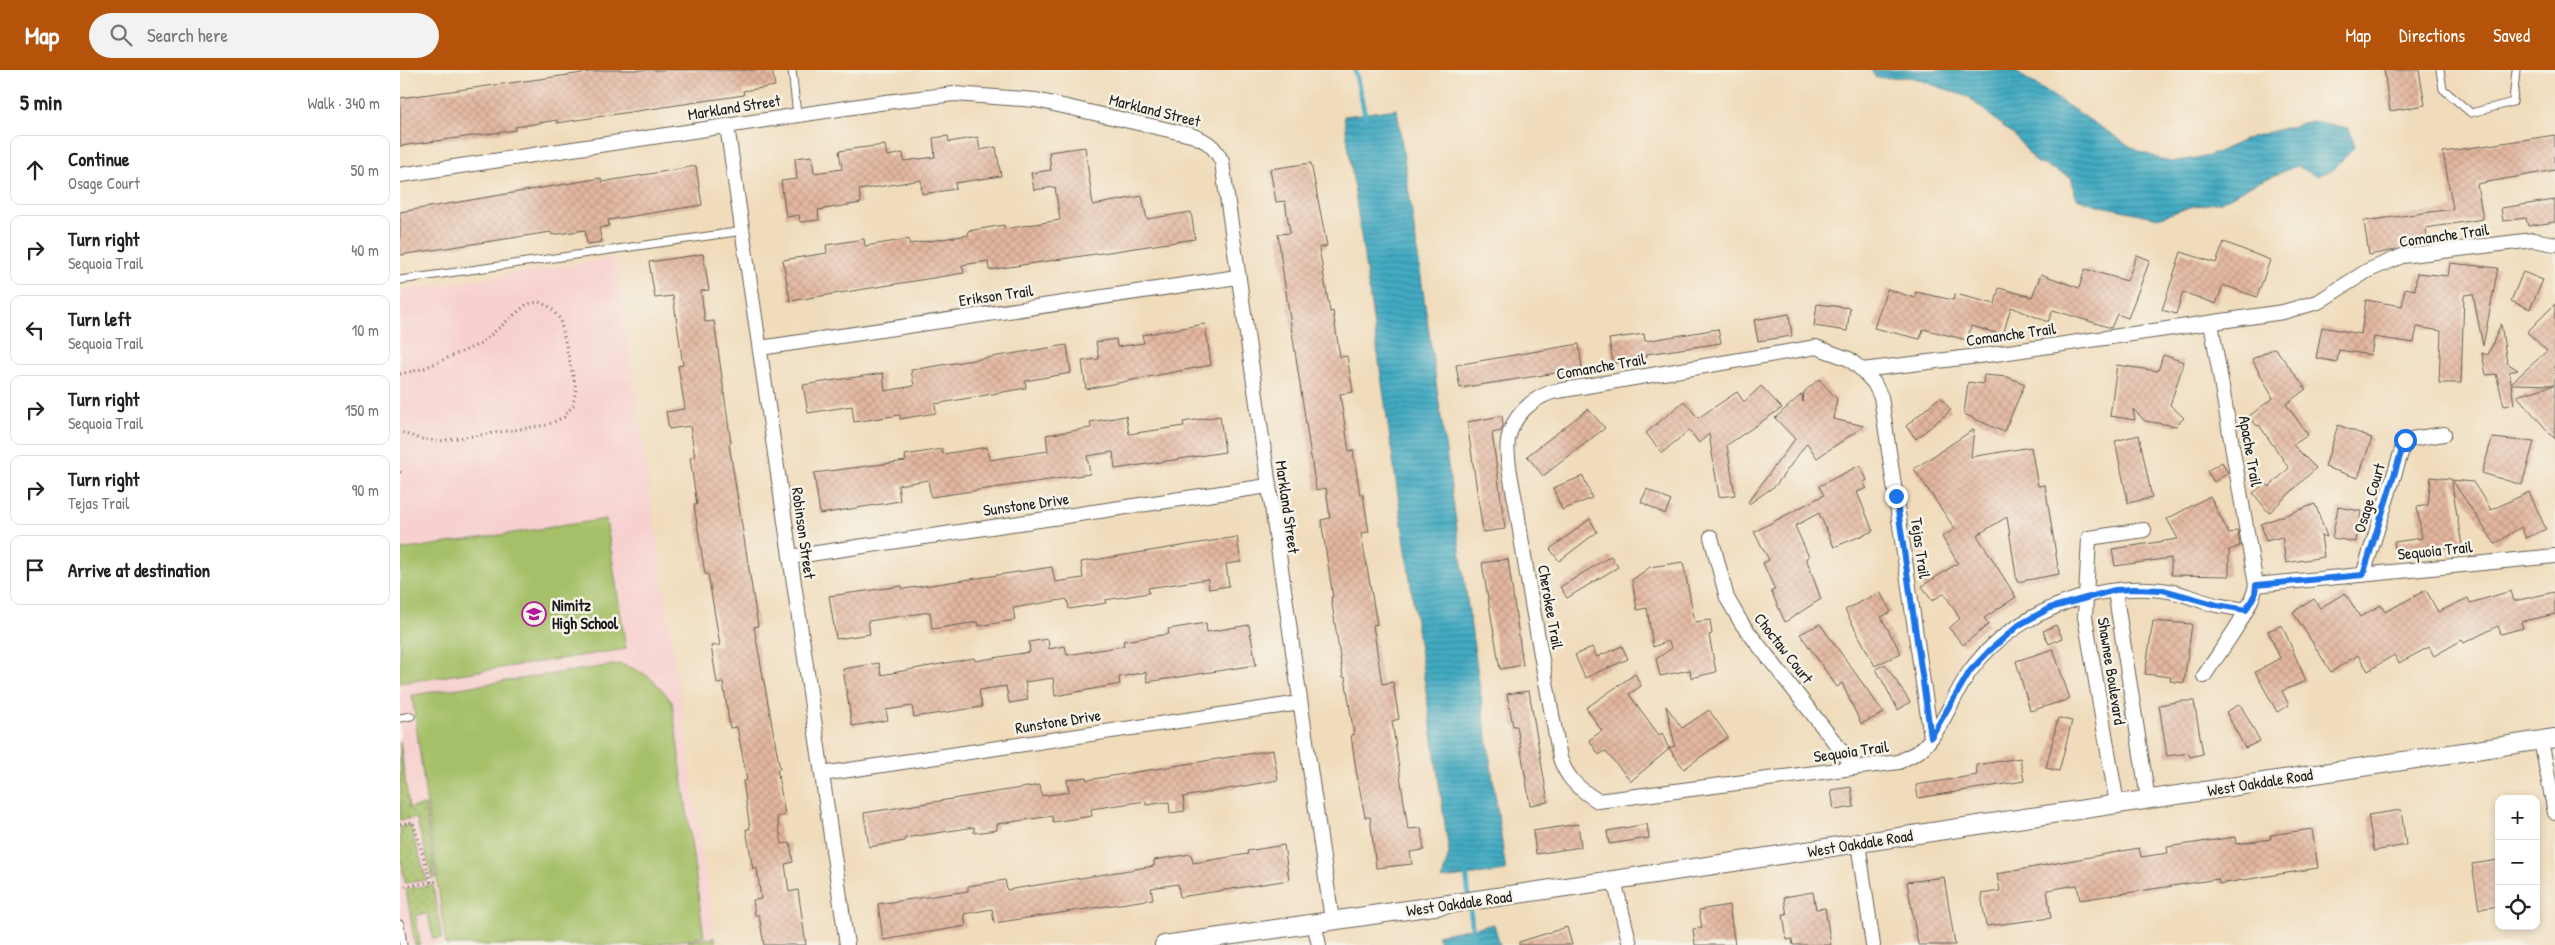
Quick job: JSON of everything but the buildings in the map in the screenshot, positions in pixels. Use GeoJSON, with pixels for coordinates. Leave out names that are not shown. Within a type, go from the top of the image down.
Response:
{"type":"FeatureCollection","features":[{"type":"Feature","properties":{"kind":"street","name":"Markland Street"},"geometry":{"type":"LineString","coordinates":[[400,174],[797,115],[954,94],[1036,100],[1192,135],[1206,141],[1215,148],[1222,162],[1237,277],[1300,703],[1323,922],[1319,945]]}},
{"type":"Feature","properties":{"kind":"street","name":"Robinson Street"},"geometry":{"type":"LineString","coordinates":[[727,126],[847,945]]}},
{"type":"Feature","properties":{"kind":"street","name":"Comanche Trail"},"geometry":{"type":"LineString","coordinates":[[1526,407],[1536,397],[1552,392],[1816,347],[1849,359],[1862,370],[2283,312],[2318,302],[2367,271],[2402,256],[2532,240],[2555,244]]}},
{"type":"Feature","properties":{"kind":"street","name":"Erikson Trail"},"geometry":{"type":"LineString","coordinates":[[760,348],[1237,277]]}},
{"type":"Feature","properties":{"kind":"street","name":"Apache Trail"},"geometry":{"type":"LineString","coordinates":[[2212,323],[2256,585]]}},
{"type":"Feature","properties":{"kind":"street","name":"Tejas Trail"},"geometry":{"type":"LineString","coordinates":[[1862,370],[1874,383],[1881,397],[1931,737]]}},
{"type":"Feature","properties":{"kind":"street","name":"Cherokee Trail"},"geometry":{"type":"LineString","coordinates":[[1526,407],[1515,421],[1508,440],[1510,464],[1558,748],[1566,775],[1579,789],[1598,801]]}},
{"type":"Feature","properties":{"kind":"street","name":"Osage Court"},"geometry":{"type":"LineString","coordinates":[[2363,575],[2405,440],[2444,434]]}},
{"type":"Feature","properties":{"kind":"street","name":"Sunstone Drive"},"geometry":{"type":"LineString","coordinates":[[790,557],[1268,486]]}},
{"type":"Feature","properties":{"kind":"street","name":"Shawnee Boulevard"},"geometry":{"type":"LineString","coordinates":[[2117,804],[2085,617],[2089,538],[2144,530]]}},
{"type":"Feature","properties":{"kind":"street","name":"Choctaw Court"},"geometry":{"type":"LineString","coordinates":[[1711,537],[1727,598],[1742,624],[1855,768]]}},
{"type":"Feature","properties":{"kind":"street","name":"Sequoia Trail"},"geometry":{"type":"LineString","coordinates":[[2256,585],[2555,556]]}},
{"type":"Feature","properties":{"kind":"street"},"geometry":{"type":"LineString","coordinates":[[2204,676],[2246,610],[2255,594],[2256,585]]}},
{"type":"Feature","properties":{"kind":"street","name":"Sequoia Trail"},"geometry":{"type":"LineString","coordinates":[[1598,801],[1899,762],[1920,750],[1931,737],[1970,671],[1989,651],[2019,625],[2050,608],[2115,590],[2163,590],[2217,605],[2246,610]]}},
{"type":"Feature","properties":{"kind":"street","name":"Shawnee Boulevard"},"geometry":{"type":"LineString","coordinates":[[2115,590],[2148,798]]}},
{"type":"Feature","properties":{"kind":"street","name":"Runstone Drive"},"geometry":{"type":"LineString","coordinates":[[822,774],[1300,703]]}},
{"type":"Feature","properties":{"kind":"street"},"geometry":{"type":"LineString","coordinates":[[2548,739],[2555,813]]}},
{"type":"Feature","properties":{"kind":"street","name":"West Oakdale Road"},"geometry":{"type":"LineString","coordinates":[[1164,945],[1494,898],[2548,739]]}},
{"type":"Feature","properties":{"kind":"street"},"geometry":{"type":"LineString","coordinates":[[1858,843],[1873,945]]}},
{"type":"Feature","properties":{"kind":"street"},"geometry":{"type":"LineString","coordinates":[[1614,880],[1630,945]]}},
{"type":"Feature","properties":{"kind":"lane"},"geometry":{"type":"LineString","coordinates":[[792,70],[797,115]]}},
{"type":"Feature","properties":{"kind":"lane"},"geometry":{"type":"LineString","coordinates":[[2440,70],[2443,89],[2471,113],[2513,102],[2516,70]]}},
{"type":"Feature","properties":{"kind":"lane"},"geometry":{"type":"LineString","coordinates":[[400,280],[742,231]]}},
{"type":"Feature","properties":{"kind":"lane"},"geometry":{"type":"LineString","coordinates":[[400,718],[411,716]]}},
{"type":"Feature","properties":{"kind":"lane"},"geometry":{"type":"LineString","coordinates":[[400,924],[403,945]]}},
{"type":"Feature","properties":{"kind":"path"},"geometry":{"type":"LineString","coordinates":[[400,374],[422,369],[480,344],[527,304],[539,302],[550,307],[560,319],[576,389],[573,405],[564,417],[546,425],[439,441],[421,439],[400,432]]}},
{"type":"Feature","properties":{"kind":"path"},"geometry":{"type":"LineString","coordinates":[[400,472],[404,475]]}},
{"type":"Feature","properties":{"kind":"path"},"geometry":{"type":"LineString","coordinates":[[400,824],[413,822],[431,882]]}},
{"type":"Feature","properties":{"kind":"path"},"geometry":{"type":"LineString","coordinates":[[400,887],[438,881]]}},
{"type":"Feature","properties":{"kind":"shaded area","name":"Nimitz High School"},"geometry":{"type":"Polygon","coordinates":[[[616,258],[716,945],[400,945],[400,291],[616,258]]]}},
{"type":"Feature","properties":{"kind":"green space"},"geometry":{"type":"Polygon","coordinates":[[[606,519],[626,649],[400,683],[400,550],[606,519]]]}},
{"type":"Feature","properties":{"kind":"green space"},"geometry":{"type":"Polygon","coordinates":[[[620,664],[637,670],[650,678],[672,702],[704,937],[650,945],[446,945],[412,695],[620,664]]]}},
{"type":"Feature","properties":{"kind":"green space"},"geometry":{"type":"Polygon","coordinates":[[[400,742],[409,808],[425,805],[435,878],[433,879],[416,818],[400,820],[400,742]]]}},
{"type":"Feature","properties":{"kind":"green space"},"geometry":{"type":"Polygon","coordinates":[[[410,825],[427,880],[405,883],[400,852],[400,827],[410,825]]]}},
{"type":"Feature","properties":{"kind":"green space"},"geometry":{"type":"Polygon","coordinates":[[[433,885],[442,938],[433,939],[428,914],[416,915],[420,945],[415,945],[406,889],[433,885]]]}},
{"type":"Feature","properties":{"kind":"green space"},"geometry":{"type":"Polygon","coordinates":[[[715,938],[716,945],[689,945],[688,941],[715,938]]]}},
{"type":"Feature","properties":{"kind":"water"},"geometry":{"type":"Polygon","coordinates":[[[1871,70],[2013,70],[2136,150],[2170,162],[2209,156],[2251,137],[2312,121],[2349,128],[2355,146],[2333,170],[2316,176],[2297,166],[2251,185],[2221,202],[2190,207],[2158,218],[2101,206],[2076,198],[2071,177],[2036,162],[2015,136],[1968,97],[1911,77],[1876,78],[1871,70]]]}},
{"type":"Feature","properties":{"kind":"water"},"geometry":{"type":"Polygon","coordinates":[[[1397,109],[1506,871],[1442,879],[1449,853],[1344,116],[1397,109]]]}},
{"type":"Feature","properties":{"kind":"water"},"geometry":{"type":"Polygon","coordinates":[[[1494,924],[1500,945],[1441,945],[1437,935],[1494,924]]]}},
{"type":"Feature","properties":{"kind":"waterway"},"geometry":{"type":"LineString","coordinates":[[1355,70],[1366,119]]}},
{"type":"Feature","properties":{"kind":"waterway"},"geometry":{"type":"LineString","coordinates":[[1466,871],[1474,945]]}},
{"type":"Feature","properties":{"kind":"place","name":"Nimitz High School"},"geometry":{"type":"Point","coordinates":[534,614]}},
{"type":"Feature","properties":{"kind":"route"},"geometry":{"type":"LineString","coordinates":[[1896,496],[1931,737],[1970,671],[1989,651],[2019,625],[2050,608],[2115,590],[2135,589],[2163,590],[2217,605],[2246,610],[2255,594],[2256,585],[2363,575],[2405,440]]}}]}
